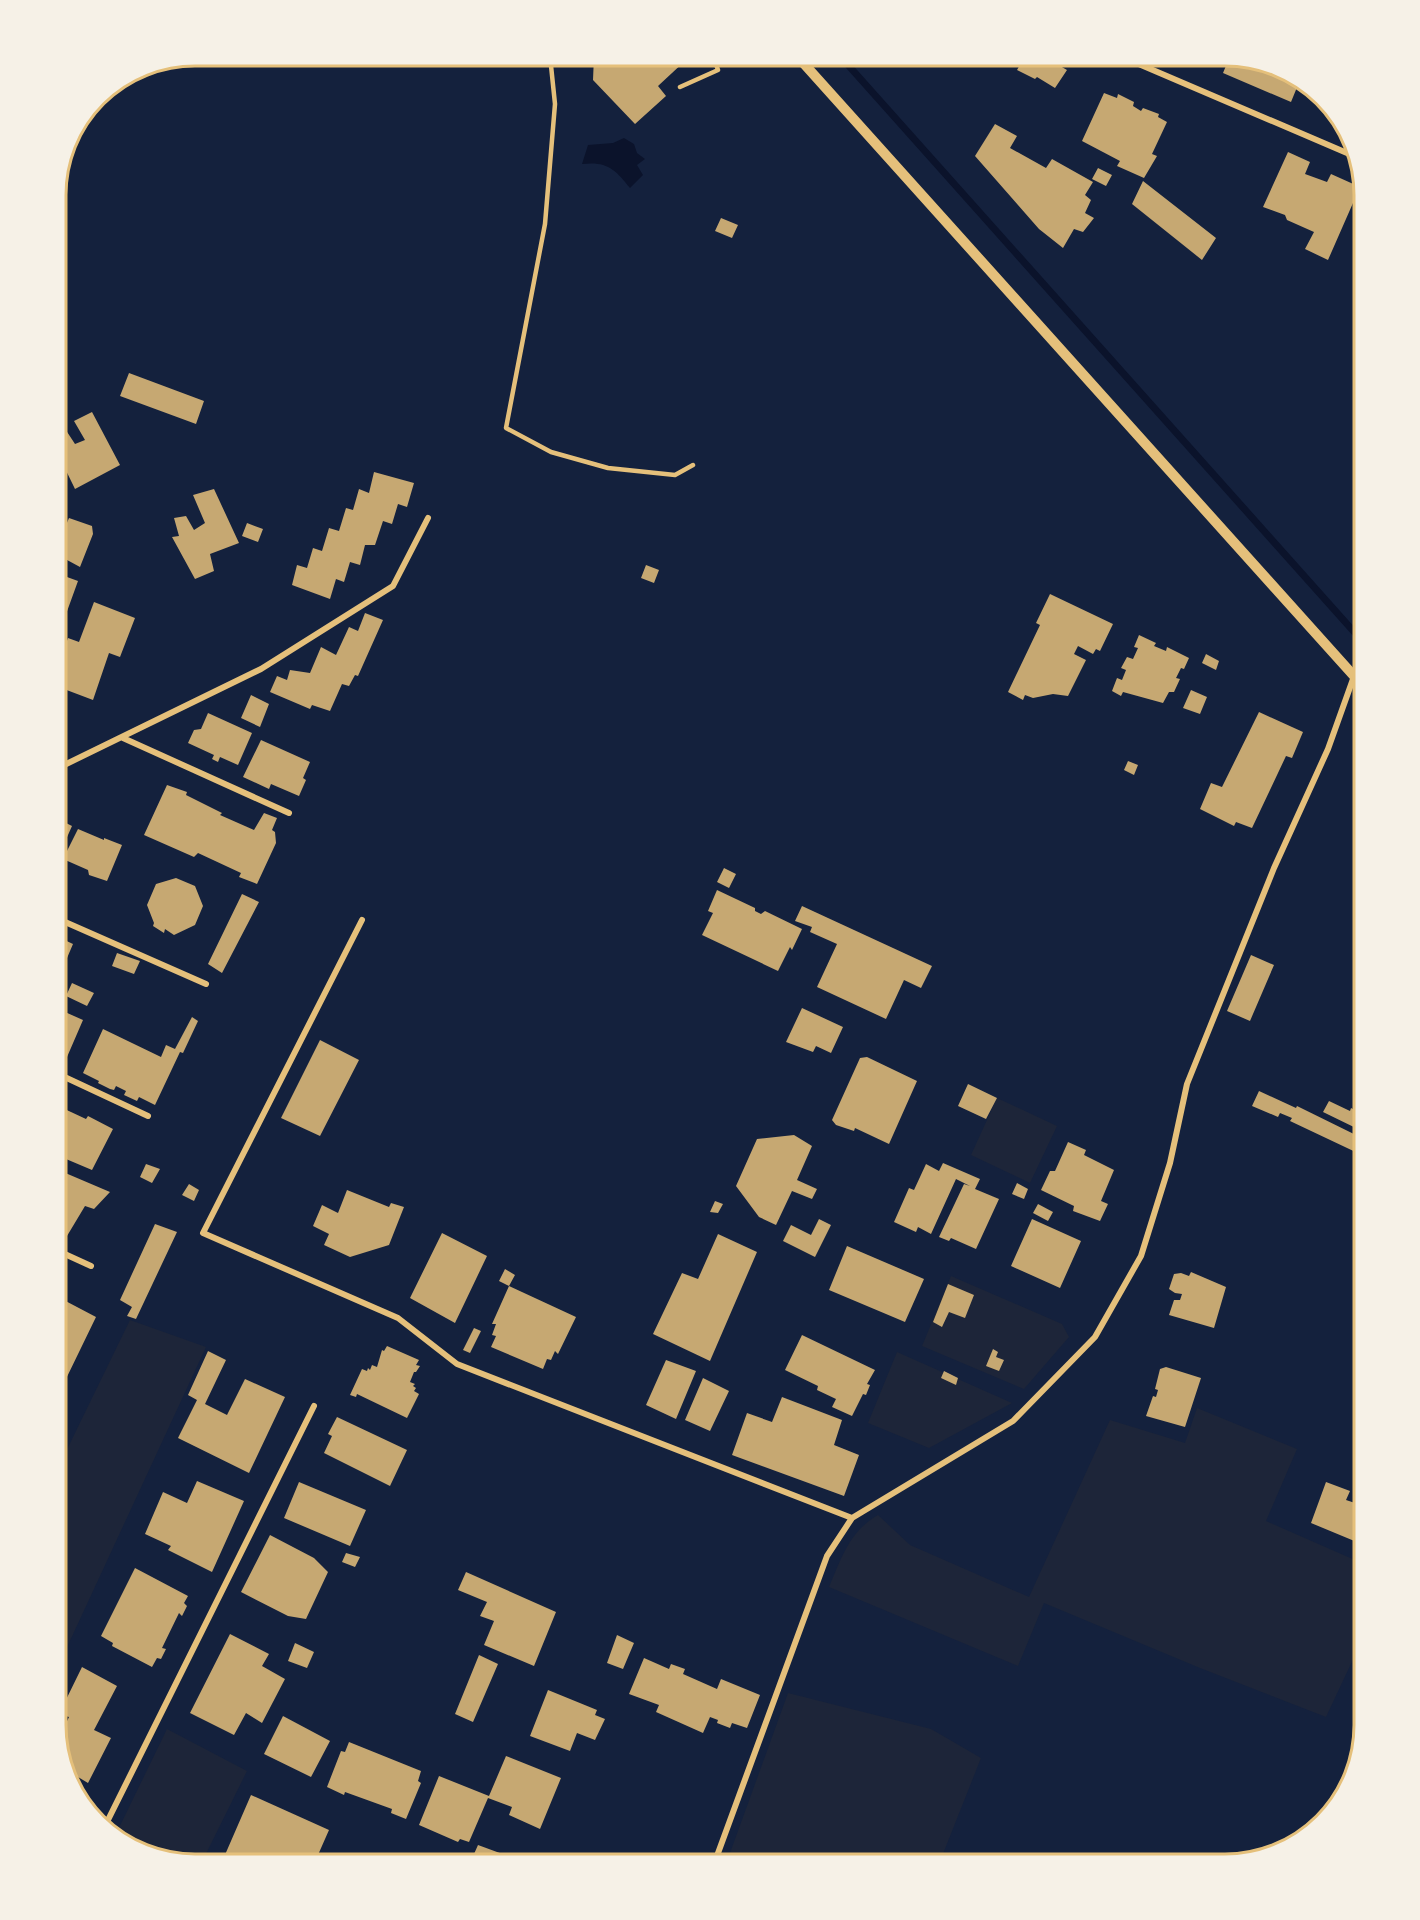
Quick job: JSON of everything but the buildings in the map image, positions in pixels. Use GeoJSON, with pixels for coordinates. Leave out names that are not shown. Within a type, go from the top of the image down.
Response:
{"type":"FeatureCollection","features":[{"type":"Feature","properties":{"kind":"street"},"geometry":{"type":"LineString","coordinates":[[718,1854],[827,1556],[852,1518],[1013,1421],[1095,1337],[1141,1256],[1170,1163],[1187,1084],[1274,867],[1328,749],[1354,676],[806,66]]}},
{"type":"Feature","properties":{"kind":"street"},"geometry":{"type":"LineString","coordinates":[[1143,66],[1347,153]]}},
{"type":"Feature","properties":{"kind":"street"},"geometry":{"type":"LineString","coordinates":[[66,764],[261,669],[393,586],[428,519]]}},
{"type":"Feature","properties":{"kind":"street"},"geometry":{"type":"LineString","coordinates":[[123,738],[289,813]]}},
{"type":"Feature","properties":{"kind":"street"},"geometry":{"type":"LineString","coordinates":[[362,920],[203,1233],[398,1318],[456,1364],[852,1518]]}},
{"type":"Feature","properties":{"kind":"street"},"geometry":{"type":"LineString","coordinates":[[66,922],[206,984]]}},
{"type":"Feature","properties":{"kind":"street"},"geometry":{"type":"LineString","coordinates":[[66,1078],[148,1116]]}},
{"type":"Feature","properties":{"kind":"street"},"geometry":{"type":"LineString","coordinates":[[66,1255],[91,1266]]}},
{"type":"Feature","properties":{"kind":"street"},"geometry":{"type":"LineString","coordinates":[[108,1820],[314,1406]]}},
{"type":"Feature","properties":{"kind":"lane"},"geometry":{"type":"LineString","coordinates":[[551,66],[555,104],[545,224],[506,428],[551,452],[608,468],[675,475],[693,465]]}},
{"type":"Feature","properties":{"kind":"lane"},"geometry":{"type":"LineString","coordinates":[[680,87],[718,70],[717,66]]}},
{"type":"Feature","properties":{"kind":"shaded area"},"geometry":{"type":"Polygon","coordinates":[[[624,138],[634,144],[637,153],[645,159],[637,165],[643,175],[630,188],[615,171],[604,165],[582,164],[588,145],[613,143],[624,138]]]}},
{"type":"Feature","properties":{"kind":"shaded area"},"geometry":{"type":"Polygon","coordinates":[[[997,1098],[1057,1126],[1030,1183],[971,1155],[997,1098]]]}},
{"type":"Feature","properties":{"kind":"shaded area"},"geometry":{"type":"Polygon","coordinates":[[[951,1276],[1062,1324],[1069,1337],[1024,1389],[922,1346],[951,1276]]]}},
{"type":"Feature","properties":{"kind":"shaded area"},"geometry":{"type":"Polygon","coordinates":[[[130,1320],[206,1347],[66,1649],[66,1451],[130,1320]]]}},
{"type":"Feature","properties":{"kind":"shaded area"},"geometry":{"type":"Polygon","coordinates":[[[897,1352],[1012,1403],[929,1448],[868,1423],[897,1352]]]}},
{"type":"Feature","properties":{"kind":"shaded area"},"geometry":{"type":"Polygon","coordinates":[[[1197,1408],[1297,1449],[1266,1521],[1354,1560],[1354,1657],[1326,1717],[1044,1603],[1018,1666],[829,1587],[853,1537],[878,1515],[910,1545],[1029,1597],[1110,1420],[1185,1443],[1197,1408]]]}},
{"type":"Feature","properties":{"kind":"shaded area"},"geometry":{"type":"Polygon","coordinates":[[[788,1693],[931,1729],[981,1758],[943,1854],[730,1854],[788,1693]]]}},
{"type":"Feature","properties":{"kind":"shaded area"},"geometry":{"type":"Polygon","coordinates":[[[167,1729],[247,1771],[206,1854],[170,1852],[138,1841],[119,1829],[167,1729]]]}},
{"type":"Feature","properties":{"kind":"waterway"},"geometry":{"type":"LineString","coordinates":[[849,66],[1354,632]]}}]}
